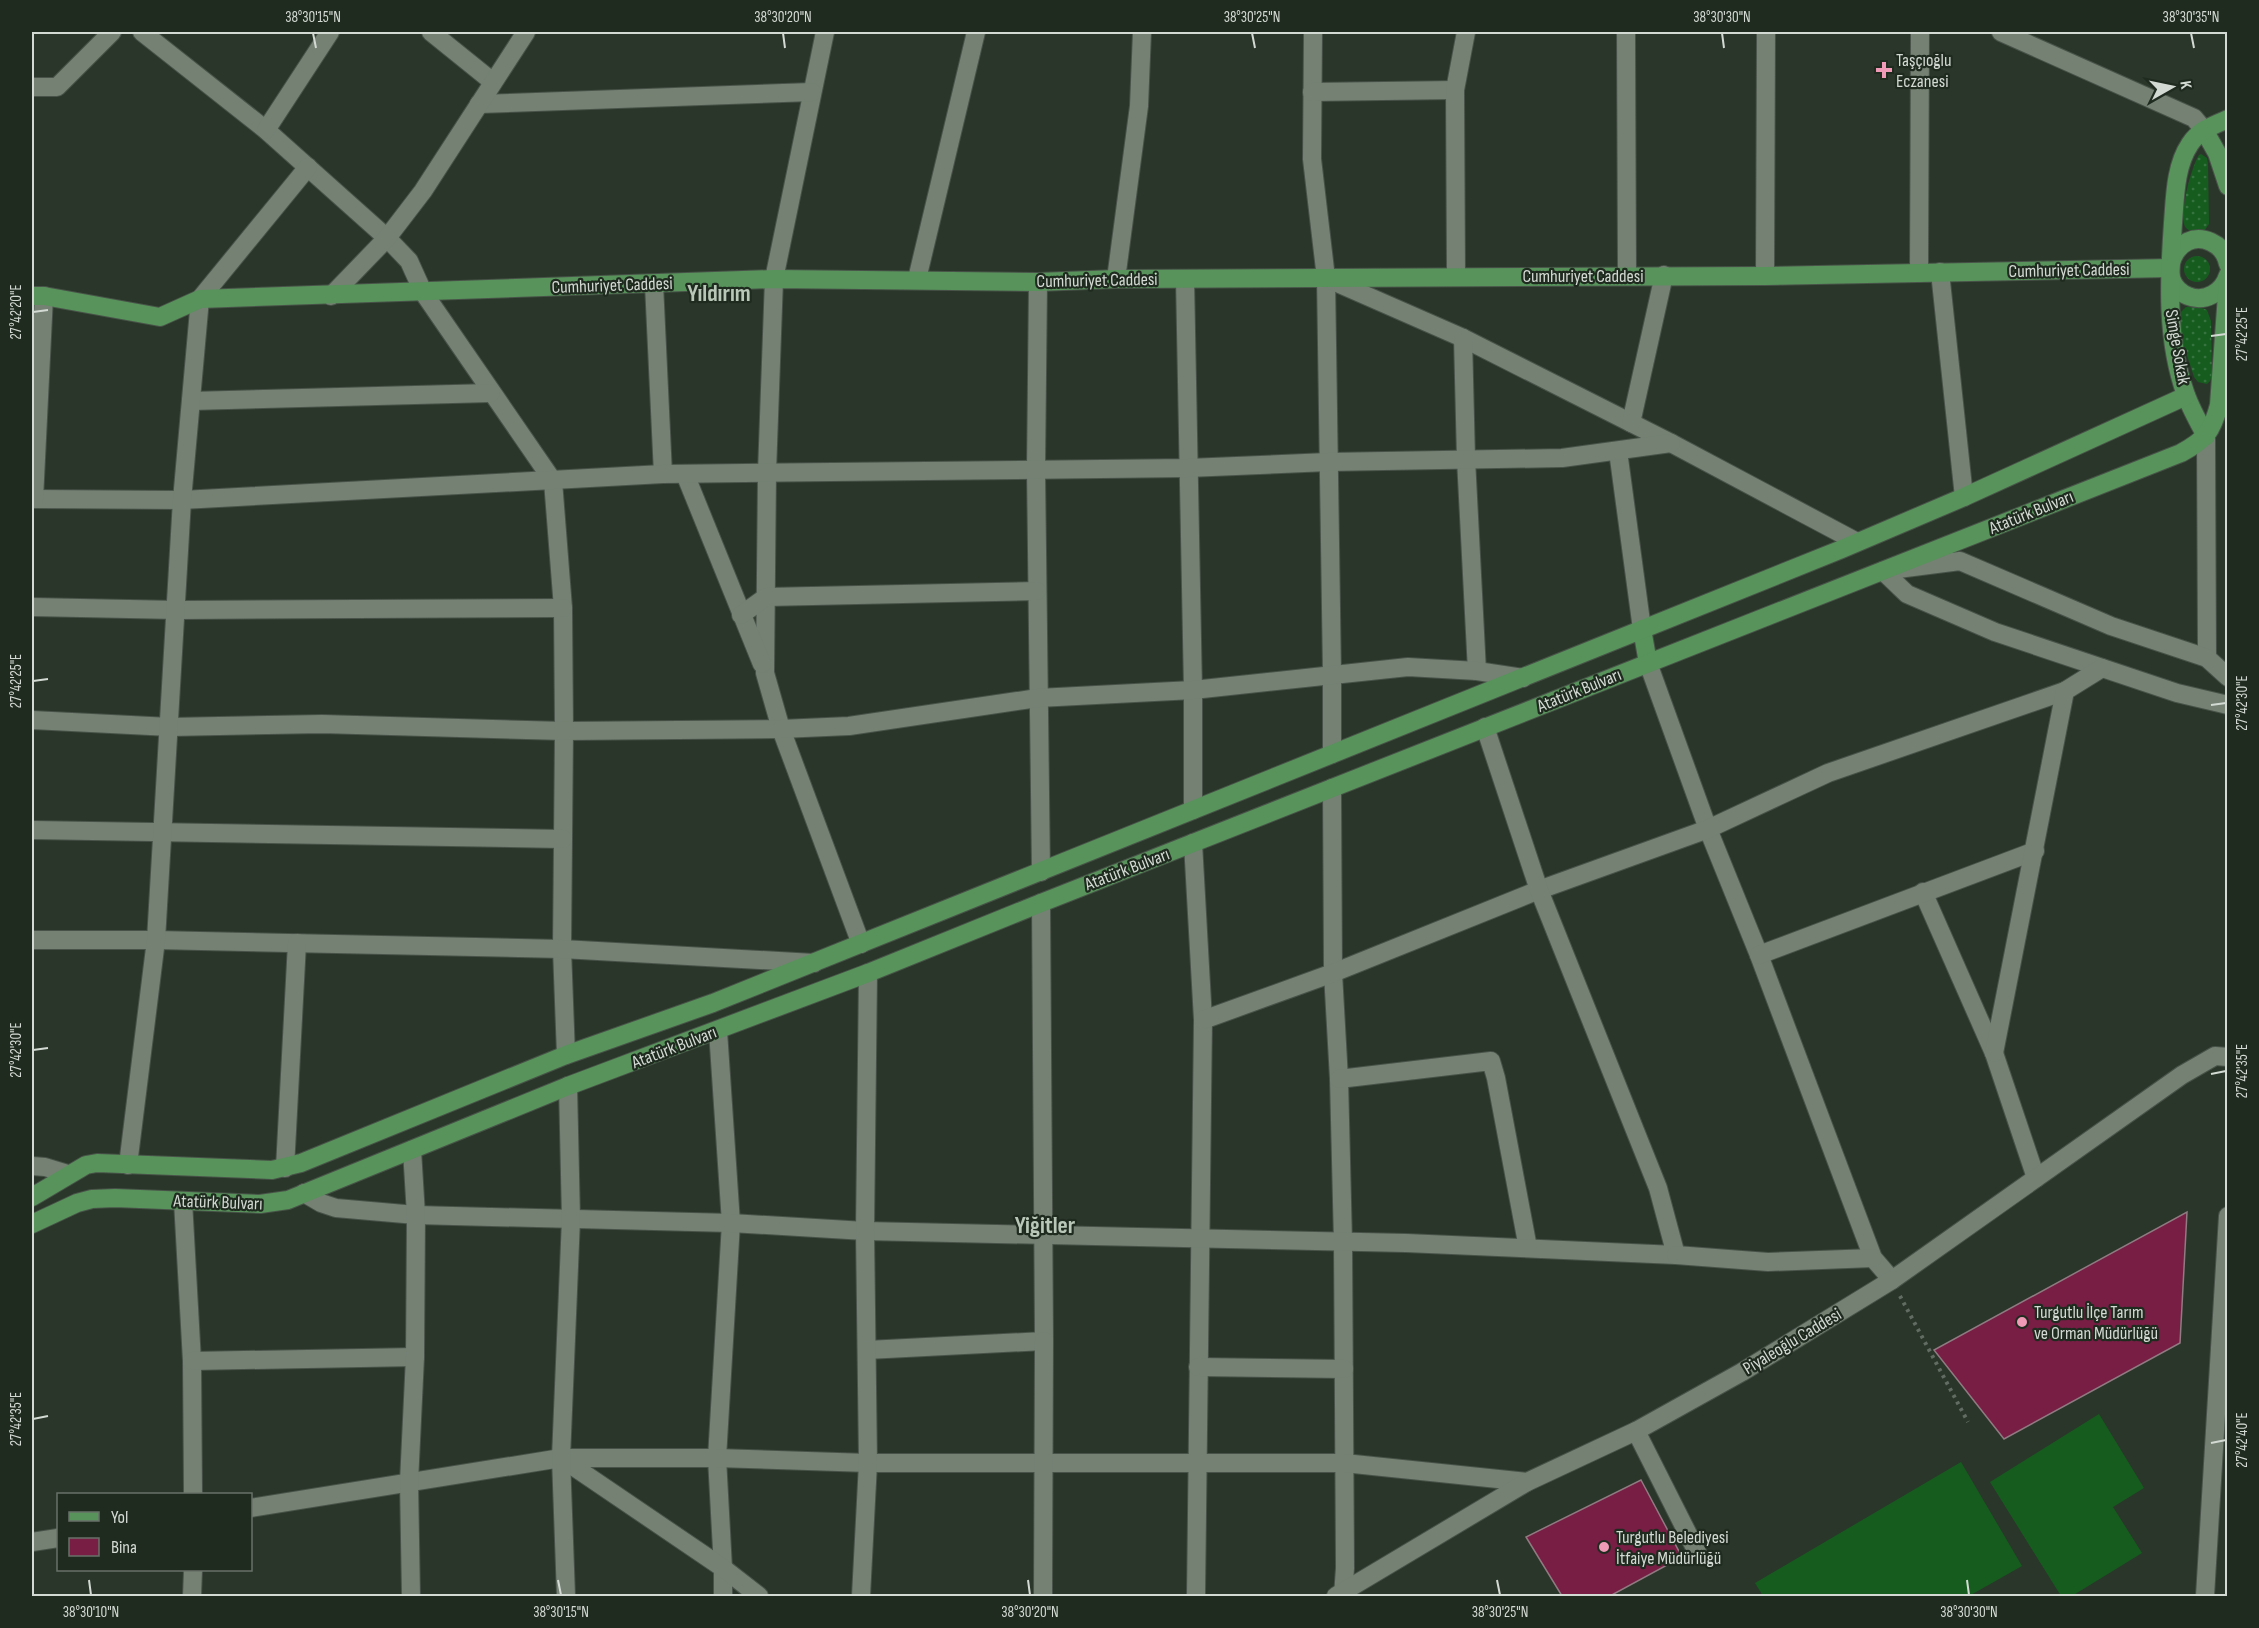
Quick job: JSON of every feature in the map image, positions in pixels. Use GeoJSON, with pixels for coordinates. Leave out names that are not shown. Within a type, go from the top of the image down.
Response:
{"type":"FeatureCollection","features":[{"type":"Feature","properties":{"kind":"main road","name":"Simge Sokak"},"geometry":{"type":"LineString","coordinates":[[2228,119],[2204,130],[2190,144],[2184,156],[2178,177],[2170,268],[2172,330],[2186,396],[2206,436],[2212,427],[2219,405],[2228,281]]}},
{"type":"Feature","properties":{"kind":"main road"},"geometry":{"type":"LineString","coordinates":[[2204,130],[2217,153],[2228,186]]}},
{"type":"Feature","properties":{"kind":"main road"},"geometry":{"type":"LineString","coordinates":[[2228,264],[2221,249],[2214,243],[2194,239],[2177,249],[2171,258],[2170,268],[2175,286],[2190,297],[2199,298],[2216,292],[2223,286],[2228,275]]}},
{"type":"Feature","properties":{"kind":"main road","name":"Cumhuriyet Caddesi"},"geometry":{"type":"LineString","coordinates":[[38,296],[160,317],[200,299],[774,279],[1038,282],[1116,279],[1765,276],[2170,268]]}},
{"type":"Feature","properties":{"kind":"main road","name":"Atatürk Bulvarı"},"geometry":{"type":"LineString","coordinates":[[32,1197],[68,1174],[86,1165],[97,1163],[272,1170],[285,1168],[566,1055],[713,1003],[814,963],[1857,542],[1964,497],[2186,396]]}},
{"type":"Feature","properties":{"kind":"main road","name":"Atatürk Bulvarı"},"geometry":{"type":"LineString","coordinates":[[32,1224],[84,1201],[116,1198],[274,1204],[568,1086],[868,973],[2181,453],[2206,436]]}},
{"type":"Feature","properties":{"kind":"main road"},"geometry":{"type":"LineString","coordinates":[[1642,629],[1648,663]]}},
{"type":"Feature","properties":{"kind":"main road"},"geometry":{"type":"LineString","coordinates":[[1483,693],[1485,727]]}},
{"type":"Feature","properties":{"kind":"main road"},"geometry":{"type":"LineString","coordinates":[[1332,754],[1332,788]]}},
{"type":"Feature","properties":{"kind":"main road"},"geometry":{"type":"LineString","coordinates":[[1193,810],[1193,843]]}},
{"type":"Feature","properties":{"kind":"main road"},"geometry":{"type":"LineString","coordinates":[[1041,872],[1041,903]]}},
{"type":"Feature","properties":{"kind":"main road"},"geometry":{"type":"LineString","coordinates":[[861,944],[868,973]]}},
{"type":"Feature","properties":{"kind":"main road"},"geometry":{"type":"LineString","coordinates":[[713,1003],[718,1030]]}},
{"type":"Feature","properties":{"kind":"main road"},"geometry":{"type":"LineString","coordinates":[[566,1055],[568,1086]]}},
{"type":"Feature","properties":{"kind":"main road"},"geometry":{"type":"LineString","coordinates":[[401,1122],[412,1150]]}},
{"type":"Feature","properties":{"kind":"main road"},"geometry":{"type":"LineString","coordinates":[[285,1168],[304,1193]]}},
{"type":"Feature","properties":{"kind":"main road"},"geometry":{"type":"LineString","coordinates":[[68,1174],[84,1201]]}},
{"type":"Feature","properties":{"kind":"street"},"geometry":{"type":"LineString","coordinates":[[32,87],[57,87],[112,32]]}},
{"type":"Feature","properties":{"kind":"street"},"geometry":{"type":"LineString","coordinates":[[142,32],[266,130],[387,238],[409,261],[423,292],[553,481],[563,608],[562,949],[566,1055]]}},
{"type":"Feature","properties":{"kind":"street"},"geometry":{"type":"LineString","coordinates":[[266,130],[330,32]]}},
{"type":"Feature","properties":{"kind":"street"},"geometry":{"type":"LineString","coordinates":[[430,32],[493,82]]}},
{"type":"Feature","properties":{"kind":"street"},"geometry":{"type":"LineString","coordinates":[[331,296],[387,238],[423,191],[526,32]]}},
{"type":"Feature","properties":{"kind":"street"},"geometry":{"type":"LineString","coordinates":[[765,673],[767,472],[774,279],[825,32]]}},
{"type":"Feature","properties":{"kind":"street"},"geometry":{"type":"LineString","coordinates":[[917,279],[976,32]]}},
{"type":"Feature","properties":{"kind":"street"},"geometry":{"type":"LineString","coordinates":[[1116,279],[1139,106],[1139,32]]}},
{"type":"Feature","properties":{"kind":"street"},"geometry":{"type":"LineString","coordinates":[[1313,32],[1312,159],[1326,278],[1332,754]]}},
{"type":"Feature","properties":{"kind":"street"},"geometry":{"type":"LineString","coordinates":[[1456,277],[1455,90],[1466,32]]}},
{"type":"Feature","properties":{"kind":"street"},"geometry":{"type":"LineString","coordinates":[[1765,276],[1766,32]]}},
{"type":"Feature","properties":{"kind":"street"},"geometry":{"type":"LineString","coordinates":[[1919,273],[1920,32]]}},
{"type":"Feature","properties":{"kind":"street"},"geometry":{"type":"LineString","coordinates":[[2001,32],[2194,118],[2204,130]]}},
{"type":"Feature","properties":{"kind":"street"},"geometry":{"type":"LineString","coordinates":[[1621,33],[1627,275]]}},
{"type":"Feature","properties":{"kind":"street"},"geometry":{"type":"LineString","coordinates":[[1312,92],[1455,90]]}},
{"type":"Feature","properties":{"kind":"street"},"geometry":{"type":"LineString","coordinates":[[479,104],[812,92]]}},
{"type":"Feature","properties":{"kind":"street"},"geometry":{"type":"LineString","coordinates":[[129,1165],[156,940],[183,500],[200,299],[308,167]]}},
{"type":"Feature","properties":{"kind":"street"},"geometry":{"type":"LineString","coordinates":[[1940,272],[1964,497]]}},
{"type":"Feature","properties":{"kind":"street"},"geometry":{"type":"LineString","coordinates":[[1630,423],[1664,275]]}},
{"type":"Feature","properties":{"kind":"street"},"geometry":{"type":"LineString","coordinates":[[1326,278],[1463,338],[1671,443],[1857,542]]}},
{"type":"Feature","properties":{"kind":"street"},"geometry":{"type":"LineString","coordinates":[[1185,279],[1193,690],[1193,810]]}},
{"type":"Feature","properties":{"kind":"street"},"geometry":{"type":"LineString","coordinates":[[1038,282],[1036,470],[1041,872]]}},
{"type":"Feature","properties":{"kind":"street"},"geometry":{"type":"LineString","coordinates":[[654,284],[663,474]]}},
{"type":"Feature","properties":{"kind":"street"},"geometry":{"type":"LineString","coordinates":[[38,296],[33,499],[183,500],[663,474],[1188,468],[1328,462],[1562,458],[1671,443]]}},
{"type":"Feature","properties":{"kind":"street"},"geometry":{"type":"LineString","coordinates":[[1463,338],[1466,459],[1478,671]]}},
{"type":"Feature","properties":{"kind":"street"},"geometry":{"type":"LineString","coordinates":[[191,401],[491,393]]}},
{"type":"Feature","properties":{"kind":"street"},"geometry":{"type":"LineString","coordinates":[[2206,436],[2207,658]]}},
{"type":"Feature","properties":{"kind":"street"},"geometry":{"type":"LineString","coordinates":[[1618,451],[1642,629]]}},
{"type":"Feature","properties":{"kind":"street"},"geometry":{"type":"LineString","coordinates":[[685,474],[765,673],[781,729],[861,944]]}},
{"type":"Feature","properties":{"kind":"street"},"geometry":{"type":"LineString","coordinates":[[1882,571],[1928,567],[1960,561],[2111,626],[2207,658],[2228,677]]}},
{"type":"Feature","properties":{"kind":"street"},"geometry":{"type":"LineString","coordinates":[[1882,571],[1907,594],[1995,632],[2177,693],[2228,705]]}},
{"type":"Feature","properties":{"kind":"street"},"geometry":{"type":"LineString","coordinates":[[741,615],[766,597],[1037,591]]}},
{"type":"Feature","properties":{"kind":"street"},"geometry":{"type":"LineString","coordinates":[[32,607],[177,610],[563,608]]}},
{"type":"Feature","properties":{"kind":"street"},"geometry":{"type":"LineString","coordinates":[[1648,663],[1708,829],[1759,955],[1873,1258],[1892,1281]]}},
{"type":"Feature","properties":{"kind":"street"},"geometry":{"type":"LineString","coordinates":[[32,720],[170,727],[322,724],[564,730],[781,729],[849,726],[1038,699],[1193,690],[1408,667],[1478,671],[1522,678]]}},
{"type":"Feature","properties":{"kind":"street"},"geometry":{"type":"LineString","coordinates":[[1203,1020],[1333,973],[1539,890],[1708,829],[1828,773],[2065,691],[2102,668]]}},
{"type":"Feature","properties":{"kind":"street"},"geometry":{"type":"LineString","coordinates":[[1994,1053],[2065,691]]}},
{"type":"Feature","properties":{"kind":"street"},"geometry":{"type":"LineString","coordinates":[[1485,727],[1539,890],[1658,1188],[1676,1255]]}},
{"type":"Feature","properties":{"kind":"street"},"geometry":{"type":"LineString","coordinates":[[1332,788],[1333,973],[1339,1079],[1344,1369],[1345,1568],[1340,1596]]}},
{"type":"Feature","properties":{"kind":"street"},"geometry":{"type":"LineString","coordinates":[[32,830],[563,839]]}},
{"type":"Feature","properties":{"kind":"street"},"geometry":{"type":"LineString","coordinates":[[1193,843],[1203,1020],[1196,1596]]}},
{"type":"Feature","properties":{"kind":"street"},"geometry":{"type":"LineString","coordinates":[[1759,955],[2035,851]]}},
{"type":"Feature","properties":{"kind":"street"},"geometry":{"type":"LineString","coordinates":[[1923,892],[1994,1053],[2036,1178]]}},
{"type":"Feature","properties":{"kind":"street"},"geometry":{"type":"LineString","coordinates":[[1041,903],[1045,1462],[1043,1596]]}},
{"type":"Feature","properties":{"kind":"street"},"geometry":{"type":"LineString","coordinates":[[32,940],[156,940],[562,949],[814,963]]}},
{"type":"Feature","properties":{"kind":"street"},"geometry":{"type":"LineString","coordinates":[[285,1168],[297,943]]}},
{"type":"Feature","properties":{"kind":"street"},"geometry":{"type":"LineString","coordinates":[[861,1596],[868,1463],[865,1231],[868,973]]}},
{"type":"Feature","properties":{"kind":"street"},"geometry":{"type":"LineString","coordinates":[[718,1030],[731,1223],[717,1458],[723,1596]]}},
{"type":"Feature","properties":{"kind":"street","name":"Piyaleoğlu Caddesi"},"geometry":{"type":"LineString","coordinates":[[1340,1596],[1527,1482],[1636,1431],[1742,1372],[1892,1281],[2182,1075],[2215,1056],[2228,1057]]}},
{"type":"Feature","properties":{"kind":"street"},"geometry":{"type":"LineString","coordinates":[[1339,1079],[1491,1061],[1528,1248]]}},
{"type":"Feature","properties":{"kind":"street"},"geometry":{"type":"LineString","coordinates":[[566,1596],[561,1458],[572,1219],[568,1086]]}},
{"type":"Feature","properties":{"kind":"street"},"geometry":{"type":"LineString","coordinates":[[411,1596],[409,1482],[415,1357],[416,1215],[412,1150]]}},
{"type":"Feature","properties":{"kind":"street"},"geometry":{"type":"LineString","coordinates":[[32,1166],[68,1174]]}},
{"type":"Feature","properties":{"kind":"street"},"geometry":{"type":"LineString","coordinates":[[304,1193],[321,1203],[336,1208],[416,1215],[731,1223],[865,1231],[1199,1237],[1528,1248],[1768,1262],[1873,1258]]}},
{"type":"Feature","properties":{"kind":"street"},"geometry":{"type":"LineString","coordinates":[[183,1201],[192,1361],[193,1493]]}},
{"type":"Feature","properties":{"kind":"street"},"geometry":{"type":"LineString","coordinates":[[2205,1596],[2228,1216]]}},
{"type":"Feature","properties":{"kind":"street"},"geometry":{"type":"LineString","coordinates":[[867,1350],[1044,1341]]}},
{"type":"Feature","properties":{"kind":"street"},"geometry":{"type":"LineString","coordinates":[[192,1361],[415,1357]]}},
{"type":"Feature","properties":{"kind":"street"},"geometry":{"type":"LineString","coordinates":[[1198,1367],[1344,1369]]}},
{"type":"Feature","properties":{"kind":"street"},"geometry":{"type":"LineString","coordinates":[[1636,1431],[1697,1552]]}},
{"type":"Feature","properties":{"kind":"street"},"geometry":{"type":"LineString","coordinates":[[561,1458],[723,1568],[759,1596]]}},
{"type":"Feature","properties":{"kind":"street"},"geometry":{"type":"LineString","coordinates":[[252,1508],[561,1458],[717,1458],[868,1463],[1344,1463],[1527,1482]]}},
{"type":"Feature","properties":{"kind":"street"},"geometry":{"type":"LineString","coordinates":[[32,1542],[57,1538]]}},
{"type":"Feature","properties":{"kind":"street"},"geometry":{"type":"LineString","coordinates":[[192,1596],[193,1571]]}},
{"type":"Feature","properties":{"kind":"path"},"geometry":{"type":"LineString","coordinates":[[1892,1281],[1968,1422]]}},
{"type":"Feature","properties":{"kind":"green space"},"geometry":{"type":"Polygon","coordinates":[[[2201,154],[2207,158],[2208,164],[2209,224],[2204,231],[2194,231],[2186,228],[2183,214],[2184,203],[2189,180],[2201,154]]]}},
{"type":"Feature","properties":{"kind":"green space"},"geometry":{"type":"Polygon","coordinates":[[[2197,256],[2206,260],[2210,269],[2206,278],[2197,282],[2188,278],[2184,269],[2188,260],[2197,256]]]}},
{"type":"Feature","properties":{"kind":"green space"},"geometry":{"type":"Polygon","coordinates":[[[2197,306],[2207,310],[2211,321],[2212,376],[2207,384],[2198,382],[2194,377],[2179,330],[2179,314],[2186,307],[2197,306]]]}},
{"type":"Feature","properties":{"kind":"green space"},"geometry":{"type":"Polygon","coordinates":[[[2099,1414],[2144,1488],[2113,1507],[2142,1553],[2072,1596],[2061,1596],[1990,1482],[2099,1414]]]}},
{"type":"Feature","properties":{"kind":"green space"},"geometry":{"type":"Polygon","coordinates":[[[1961,1462],[2022,1566],[1969,1596],[1763,1596],[1755,1583],[1961,1462]]]}},
{"type":"Feature","properties":{"kind":"building","name":"Turgutlu İlçe Tarım ve Orman Müdürlüğü"},"geometry":{"type":"Polygon","coordinates":[[[2187,1212],[2180,1343],[2004,1439],[1934,1350],[2187,1212]]]}},
{"type":"Feature","properties":{"kind":"building","name":"Turgutlu Belediyesi İtfaiye Müdürlüğü"},"geometry":{"type":"Polygon","coordinates":[[[1641,1480],[1682,1557],[1610,1596],[1562,1596],[1526,1537],[1641,1480]]]}},
{"type":"Feature","properties":{"kind":"place","name":"Taşçıoğlu Eczanesi"},"geometry":{"type":"Point","coordinates":[1884,70]}},
{"type":"Feature","properties":{"kind":"place","name":"Turgutlu İlçe Tarım ve Orman Müdürlüğü"},"geometry":{"type":"Point","coordinates":[2022,1322]}},
{"type":"Feature","properties":{"kind":"place","name":"Turgutlu Belediyesi İtfaiye Müdürlüğü"},"geometry":{"type":"Point","coordinates":[1604,1547]}},
{"type":"Feature","properties":{"kind":"district","name":"Yıldırım"},"geometry":{"type":"Point","coordinates":[719,293]}},
{"type":"Feature","properties":{"kind":"district","name":"Yiğitler"},"geometry":{"type":"Point","coordinates":[1045,1225]}}]}
